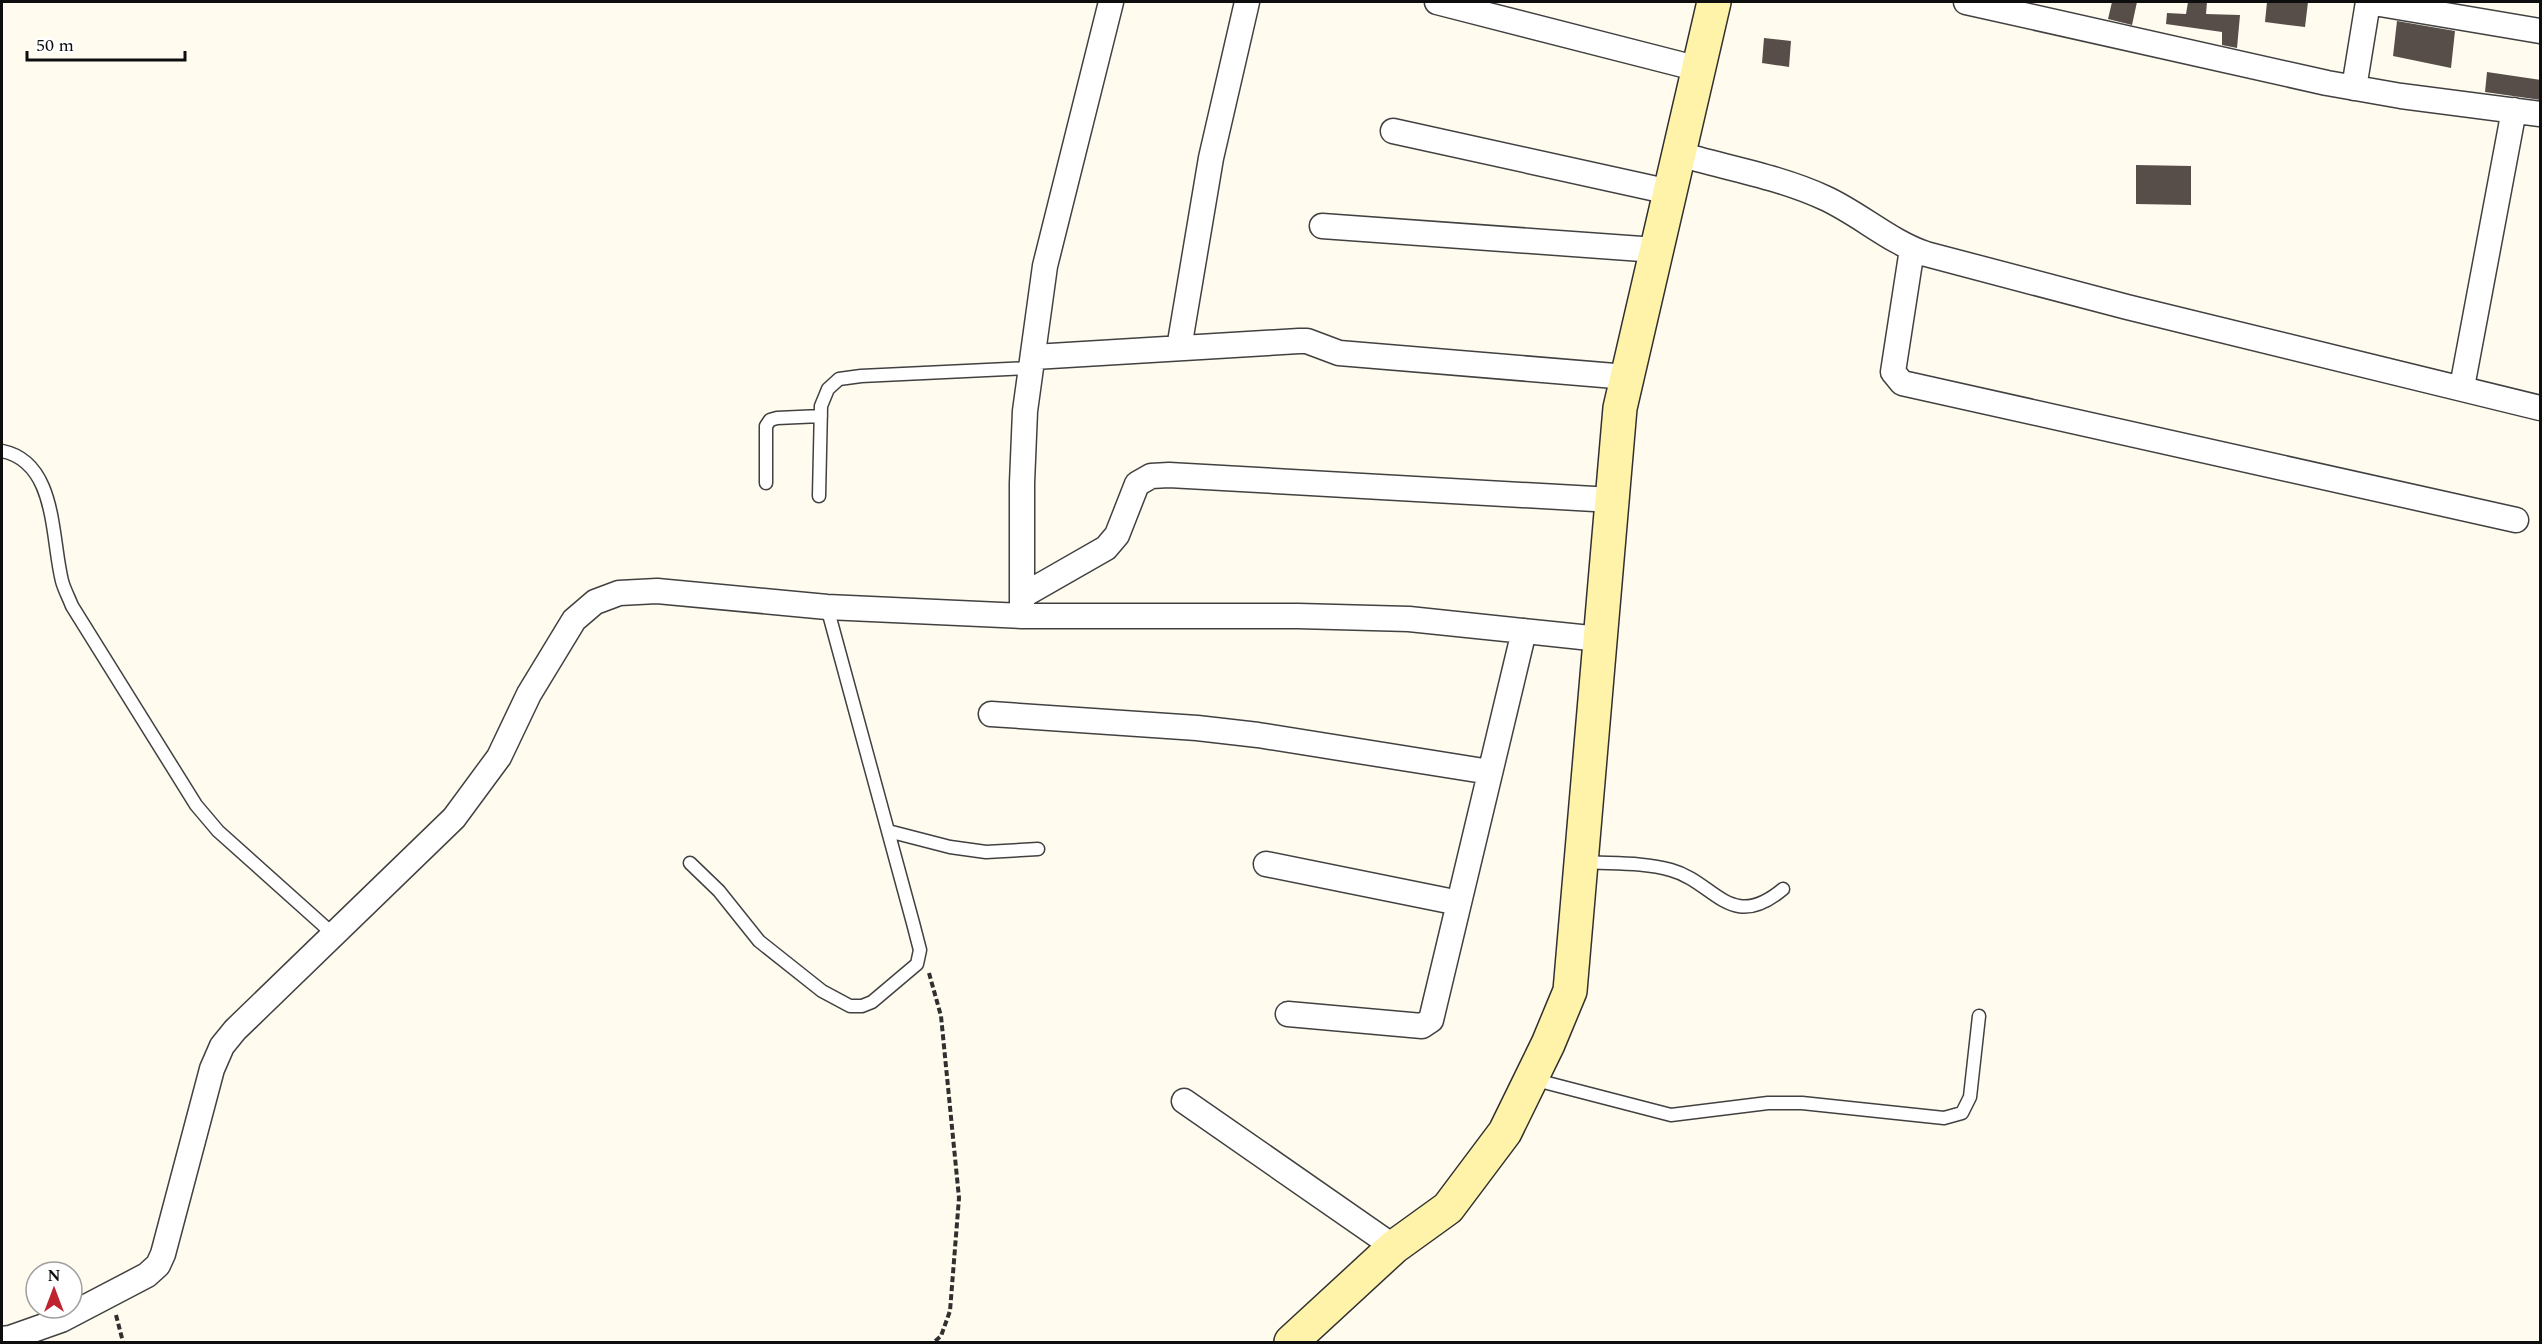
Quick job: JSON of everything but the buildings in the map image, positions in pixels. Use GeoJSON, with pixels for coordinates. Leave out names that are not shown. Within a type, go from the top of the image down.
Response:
{"type":"FeatureCollection","features":[{"type":"Feature","properties":{"kind":"main road"},"geometry":{"type":"LineString","coordinates":[[1291,1342],[1394,1247],[1448,1208],[1505,1131],[1570,991],[1620,408],[1714,2]]}},
{"type":"Feature","properties":{"kind":"street"},"geometry":{"type":"LineString","coordinates":[[1022,606],[1022,483],[1025,411],[1045,266],[1111,2]]}},
{"type":"Feature","properties":{"kind":"street"},"geometry":{"type":"LineString","coordinates":[[1179,348],[1211,158],[1246,2]]}},
{"type":"Feature","properties":{"kind":"street"},"geometry":{"type":"LineString","coordinates":[[1437,2],[1699,69]]}},
{"type":"Feature","properties":{"kind":"street"},"geometry":{"type":"LineString","coordinates":[[1966,2],[2354,88],[2541,114]]}},
{"type":"Feature","properties":{"kind":"street"},"geometry":{"type":"LineString","coordinates":[[2354,88],[2368,2],[2541,31]]}},
{"type":"Feature","properties":{"kind":"street"},"geometry":{"type":"LineString","coordinates":[[2462,387],[2514,110]]}},
{"type":"Feature","properties":{"kind":"street"},"geometry":{"type":"LineString","coordinates":[[1394,131],[1670,192]]}},
{"type":"Feature","properties":{"kind":"street"},"geometry":{"type":"LineString","coordinates":[[1679,154],[1823,197],[1846,208],[1912,249],[2127,307],[2541,408]]}},
{"type":"Feature","properties":{"kind":"street"},"geometry":{"type":"LineString","coordinates":[[1322,226],[1656,250]]}},
{"type":"Feature","properties":{"kind":"street"},"geometry":{"type":"LineString","coordinates":[[1912,249],[1893,372],[1902,383],[2516,520]]}},
{"type":"Feature","properties":{"kind":"street"},"geometry":{"type":"LineString","coordinates":[[1032,363],[1179,348],[1307,341],[1339,353],[1627,377]]}},
{"type":"Feature","properties":{"kind":"street"},"geometry":{"type":"LineString","coordinates":[[1022,606],[1106,549],[1118,535],[1137,484],[1151,476],[1181,475],[1612,500]]}},
{"type":"Feature","properties":{"kind":"street"},"geometry":{"type":"LineString","coordinates":[[2,1339],[61,1320],[147,1275],[158,1265],[166,1244],[212,1069],[222,1046],[235,1030],[454,818],[499,757],[529,694],[574,620],[595,602],[619,593],[657,591],[827,607],[1022,606],[1409,619],[1600,639]]}},
{"type":"Feature","properties":{"kind":"street"},"geometry":{"type":"LineString","coordinates":[[1288,1014],[1422,1026],[1431,1020],[1524,631]]}},
{"type":"Feature","properties":{"kind":"street"},"geometry":{"type":"LineString","coordinates":[[991,714],[1197,728],[1258,735],[1490,772]]}},
{"type":"Feature","properties":{"kind":"street"},"geometry":{"type":"LineString","coordinates":[[1266,864],[1459,903]]}},
{"type":"Feature","properties":{"kind":"street"},"geometry":{"type":"LineString","coordinates":[[1184,1101],[1394,1247]]}},
{"type":"Feature","properties":{"kind":"lane"},"geometry":{"type":"LineString","coordinates":[[819,496],[820,406],[828,388],[839,380],[861,376],[1032,363]]}},
{"type":"Feature","properties":{"kind":"lane"},"geometry":{"type":"LineString","coordinates":[[766,483],[766,426],[770,420],[820,416]]}},
{"type":"Feature","properties":{"kind":"lane"},"geometry":{"type":"LineString","coordinates":[[2,451],[26,460],[36,471],[45,487],[62,583],[72,606],[196,805],[218,831],[333,934]]}},
{"type":"Feature","properties":{"kind":"lane"},"geometry":{"type":"LineString","coordinates":[[690,863],[719,891],[759,941],[822,991],[850,1006],[862,1006],[872,1002],[917,964],[920,958],[913,923],[827,607]]}},
{"type":"Feature","properties":{"kind":"lane"},"geometry":{"type":"LineString","coordinates":[[888,831],[950,847],[986,852],[1038,849]]}},
{"type":"Feature","properties":{"kind":"lane"},"geometry":{"type":"LineString","coordinates":[[1582,862],[1653,866],[1675,871],[1723,902],[1737,906],[1751,906],[1770,900],[1783,889]]}},
{"type":"Feature","properties":{"kind":"lane"},"geometry":{"type":"LineString","coordinates":[[1531,1078],[1671,1115],[1768,1103],[1802,1103],[1944,1118],[1962,1113],[1970,1097],[1979,1016]]}},
{"type":"Feature","properties":{"kind":"path"},"geometry":{"type":"LineString","coordinates":[[920,958],[933,982],[940,1016],[959,1198],[950,1311],[940,1336],[934,1342]]}}]}
